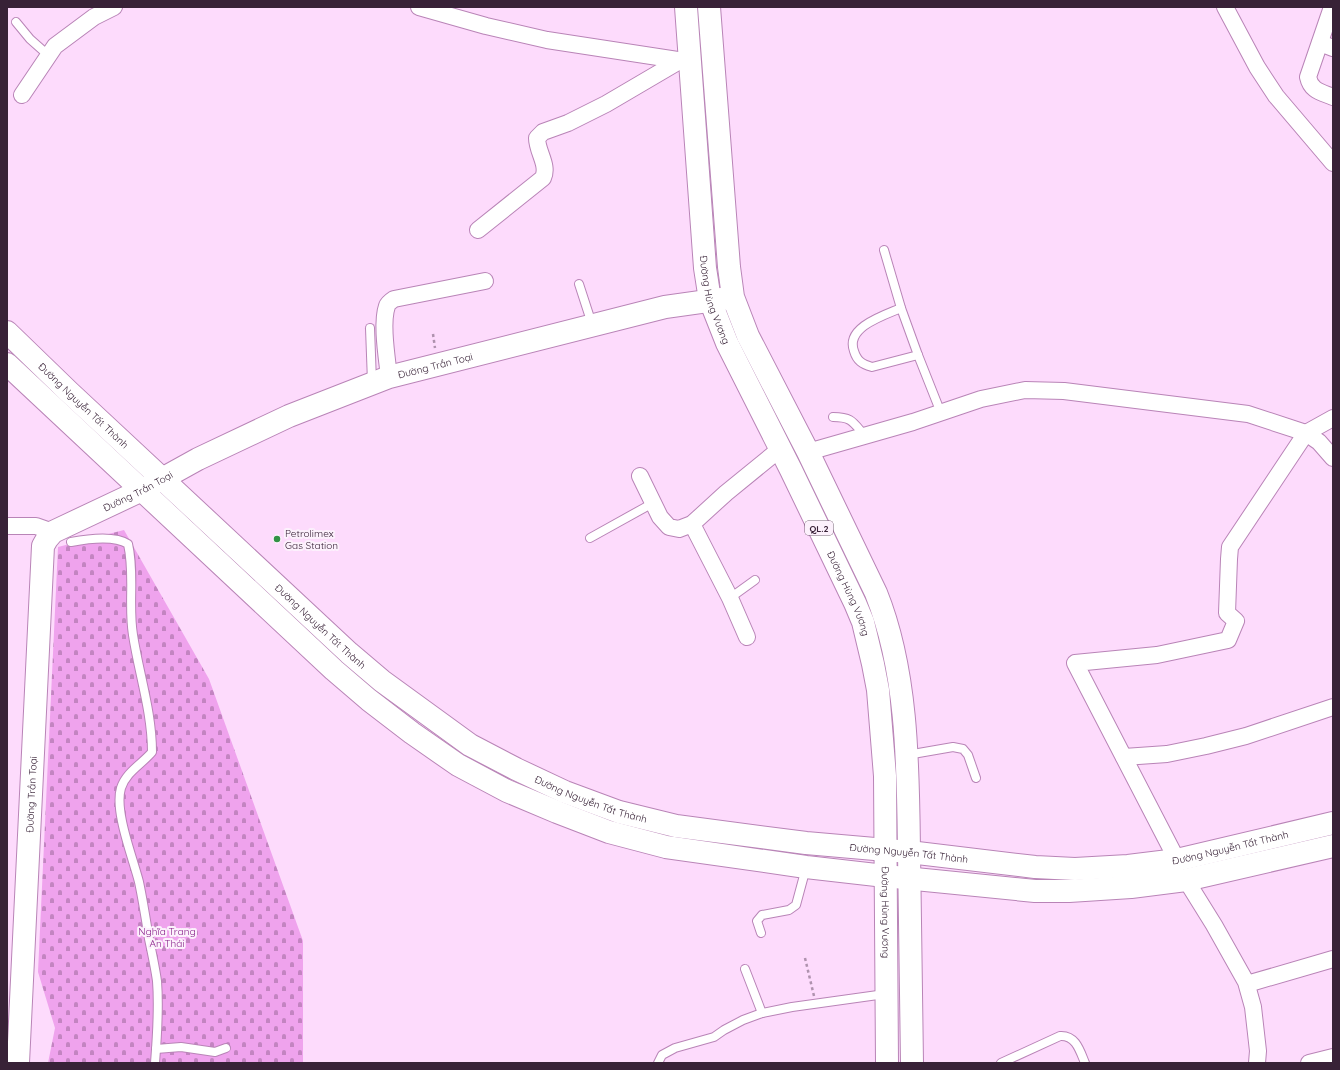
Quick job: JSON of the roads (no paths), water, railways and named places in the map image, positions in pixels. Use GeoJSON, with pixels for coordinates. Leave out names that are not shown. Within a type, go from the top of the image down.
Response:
{"type":"FeatureCollection","features":[{"type":"Feature","properties":{"kind":"main road","name":"Đường Hùng Vương"},"geometry":{"type":"LineString","coordinates":[[686,7],[685,61],[710,300],[727,343],[863,622],[878,690],[885,776],[887,1063]]}},
{"type":"Feature","properties":{"kind":"main road","name":"Đường Hùng Vương"},"geometry":{"type":"LineString","coordinates":[[709,7],[729,267],[733,297],[748,336],[808,452],[876,593],[884,613],[900,686],[909,779],[912,1063]]}},
{"type":"Feature","properties":{"kind":"main road","name":"Đường Trần Toại"},"geometry":{"type":"LineString","coordinates":[[18,1063],[43,546],[47,539],[62,537],[198,459],[289,416],[381,380],[665,307],[733,297]]}},
{"type":"Feature","properties":{"kind":"main road","name":"Đường Nguyễn Tất Thành"},"geometry":{"type":"LineString","coordinates":[[7,332],[69,392],[349,653],[400,694],[470,745],[530,776],[565,792],[619,812],[676,826],[806,843],[885,849],[1035,867],[1143,875]]}},
{"type":"Feature","properties":{"kind":"main road","name":"Đường Nguyễn Tất Thành"},"geometry":{"type":"LineString","coordinates":[[7,364],[334,670],[369,700],[412,733],[458,765],[507,791],[609,832],[666,847],[806,868],[1035,891],[1069,891],[1143,875],[1328,847]]}},
{"type":"Feature","properties":{"kind":"main road"},"geometry":{"type":"LineString","coordinates":[[240,582],[256,566]]}},
{"type":"Feature","properties":{"kind":"main road","name":"Đường Nguyễn Tất Thành"},"geometry":{"type":"LineString","coordinates":[[1173,871],[1325,825]]}},
{"type":"Feature","properties":{"kind":"main road"},"geometry":{"type":"LineString","coordinates":[[1325,825],[1328,847]]}},
{"type":"Feature","properties":{"kind":"street"},"geometry":{"type":"LineString","coordinates":[[22,95],[55,46],[89,22],[114,7]]}},
{"type":"Feature","properties":{"kind":"street"},"geometry":{"type":"LineString","coordinates":[[419,7],[436,10],[547,40],[685,61]]}},
{"type":"Feature","properties":{"kind":"street"},"geometry":{"type":"LineString","coordinates":[[1225,7],[1257,67],[1276,96],[1333,163]]}},
{"type":"Feature","properties":{"kind":"street"},"geometry":{"type":"LineString","coordinates":[[1332,7],[1326,46],[1308,77],[1310,84],[1314,89],[1333,97]]}},
{"type":"Feature","properties":{"kind":"street"},"geometry":{"type":"LineString","coordinates":[[478,230],[543,178],[545,169],[537,144],[537,138],[543,132],[568,123],[606,104],[685,61]]}},
{"type":"Feature","properties":{"kind":"street"},"geometry":{"type":"LineString","coordinates":[[381,380],[384,322],[387,306],[390,302],[394,299],[485,281]]}},
{"type":"Feature","properties":{"kind":"street"},"geometry":{"type":"LineString","coordinates":[[808,452],[913,422],[981,399],[1025,390],[1064,390],[1248,414],[1306,433],[1319,442],[1333,458]]}},
{"type":"Feature","properties":{"kind":"street"},"geometry":{"type":"LineString","coordinates":[[1257,1063],[1258,1051],[1254,1014],[1247,984],[1214,925],[1173,871],[1124,757],[1075,663],[1157,655],[1228,640],[1236,621],[1227,613],[1230,546],[1306,433],[1333,418]]}},
{"type":"Feature","properties":{"kind":"street"},"geometry":{"type":"LineString","coordinates":[[640,476],[660,517],[669,527],[679,529],[692,524],[726,493],[780,449]]}},
{"type":"Feature","properties":{"kind":"street"},"geometry":{"type":"LineString","coordinates":[[692,524],[730,598],[746,637]]}},
{"type":"Feature","properties":{"kind":"street"},"geometry":{"type":"LineString","coordinates":[[7,526],[36,526],[62,537]]}},
{"type":"Feature","properties":{"kind":"street"},"geometry":{"type":"LineString","coordinates":[[1124,757],[1167,754],[1206,746],[1246,736],[1333,707]]}},
{"type":"Feature","properties":{"kind":"street"},"geometry":{"type":"LineString","coordinates":[[1247,984],[1333,959]]}},
{"type":"Feature","properties":{"kind":"street"},"geometry":{"type":"LineString","coordinates":[[1309,1063],[1333,1057]]}},
{"type":"Feature","properties":{"kind":"lane"},"geometry":{"type":"LineString","coordinates":[[16,22],[30,39],[48,55]]}},
{"type":"Feature","properties":{"kind":"lane"},"geometry":{"type":"LineString","coordinates":[[884,250],[901,308],[941,413]]}},
{"type":"Feature","properties":{"kind":"lane"},"geometry":{"type":"LineString","coordinates":[[579,284],[592,325]]}},
{"type":"Feature","properties":{"kind":"lane"},"geometry":{"type":"LineString","coordinates":[[901,308],[864,325],[855,335],[853,348],[857,359],[864,365],[872,367],[918,355]]}},
{"type":"Feature","properties":{"kind":"lane"},"geometry":{"type":"LineString","coordinates":[[370,328],[381,380]]}},
{"type":"Feature","properties":{"kind":"lane"},"geometry":{"type":"LineString","coordinates":[[833,416],[844,417],[851,420],[864,435]]}},
{"type":"Feature","properties":{"kind":"lane"},"geometry":{"type":"LineString","coordinates":[[590,538],[653,503]]}},
{"type":"Feature","properties":{"kind":"lane"},"geometry":{"type":"LineString","coordinates":[[62,537],[82,540],[115,539],[122,540],[128,544],[132,579],[132,634],[148,708],[152,752],[128,776],[121,787],[118,800],[121,817],[139,884],[157,981],[155,1063]]}},
{"type":"Feature","properties":{"kind":"lane"},"geometry":{"type":"LineString","coordinates":[[730,598],[755,580]]}},
{"type":"Feature","properties":{"kind":"lane"},"geometry":{"type":"LineString","coordinates":[[906,755],[953,746],[964,749],[968,755],[976,778]]}},
{"type":"Feature","properties":{"kind":"lane"},"geometry":{"type":"LineString","coordinates":[[760,933],[758,921],[762,915],[789,910],[796,905],[806,868]]}},
{"type":"Feature","properties":{"kind":"lane"},"geometry":{"type":"LineString","coordinates":[[745,969],[762,1013]]}},
{"type":"Feature","properties":{"kind":"lane"},"geometry":{"type":"LineString","coordinates":[[658,1063],[662,1055],[675,1048],[714,1037],[743,1020],[762,1013],[886,994]]}},
{"type":"Feature","properties":{"kind":"lane"},"geometry":{"type":"LineString","coordinates":[[1001,1063],[1060,1036],[1067,1035],[1075,1042],[1085,1063]]}},
{"type":"Feature","properties":{"kind":"lane"},"geometry":{"type":"LineString","coordinates":[[156,1049],[181,1047],[215,1052],[226,1048]]}},
{"type":"Feature","properties":{"kind":"place","name":"Petrolimex Gas Station"},"geometry":{"type":"Point","coordinates":[277,539]}},
{"type":"Feature","properties":{"kind":"park label","name":"Nghĩa Trang An Thái"},"geometry":{"type":"Point","coordinates":[167,936]}}]}
